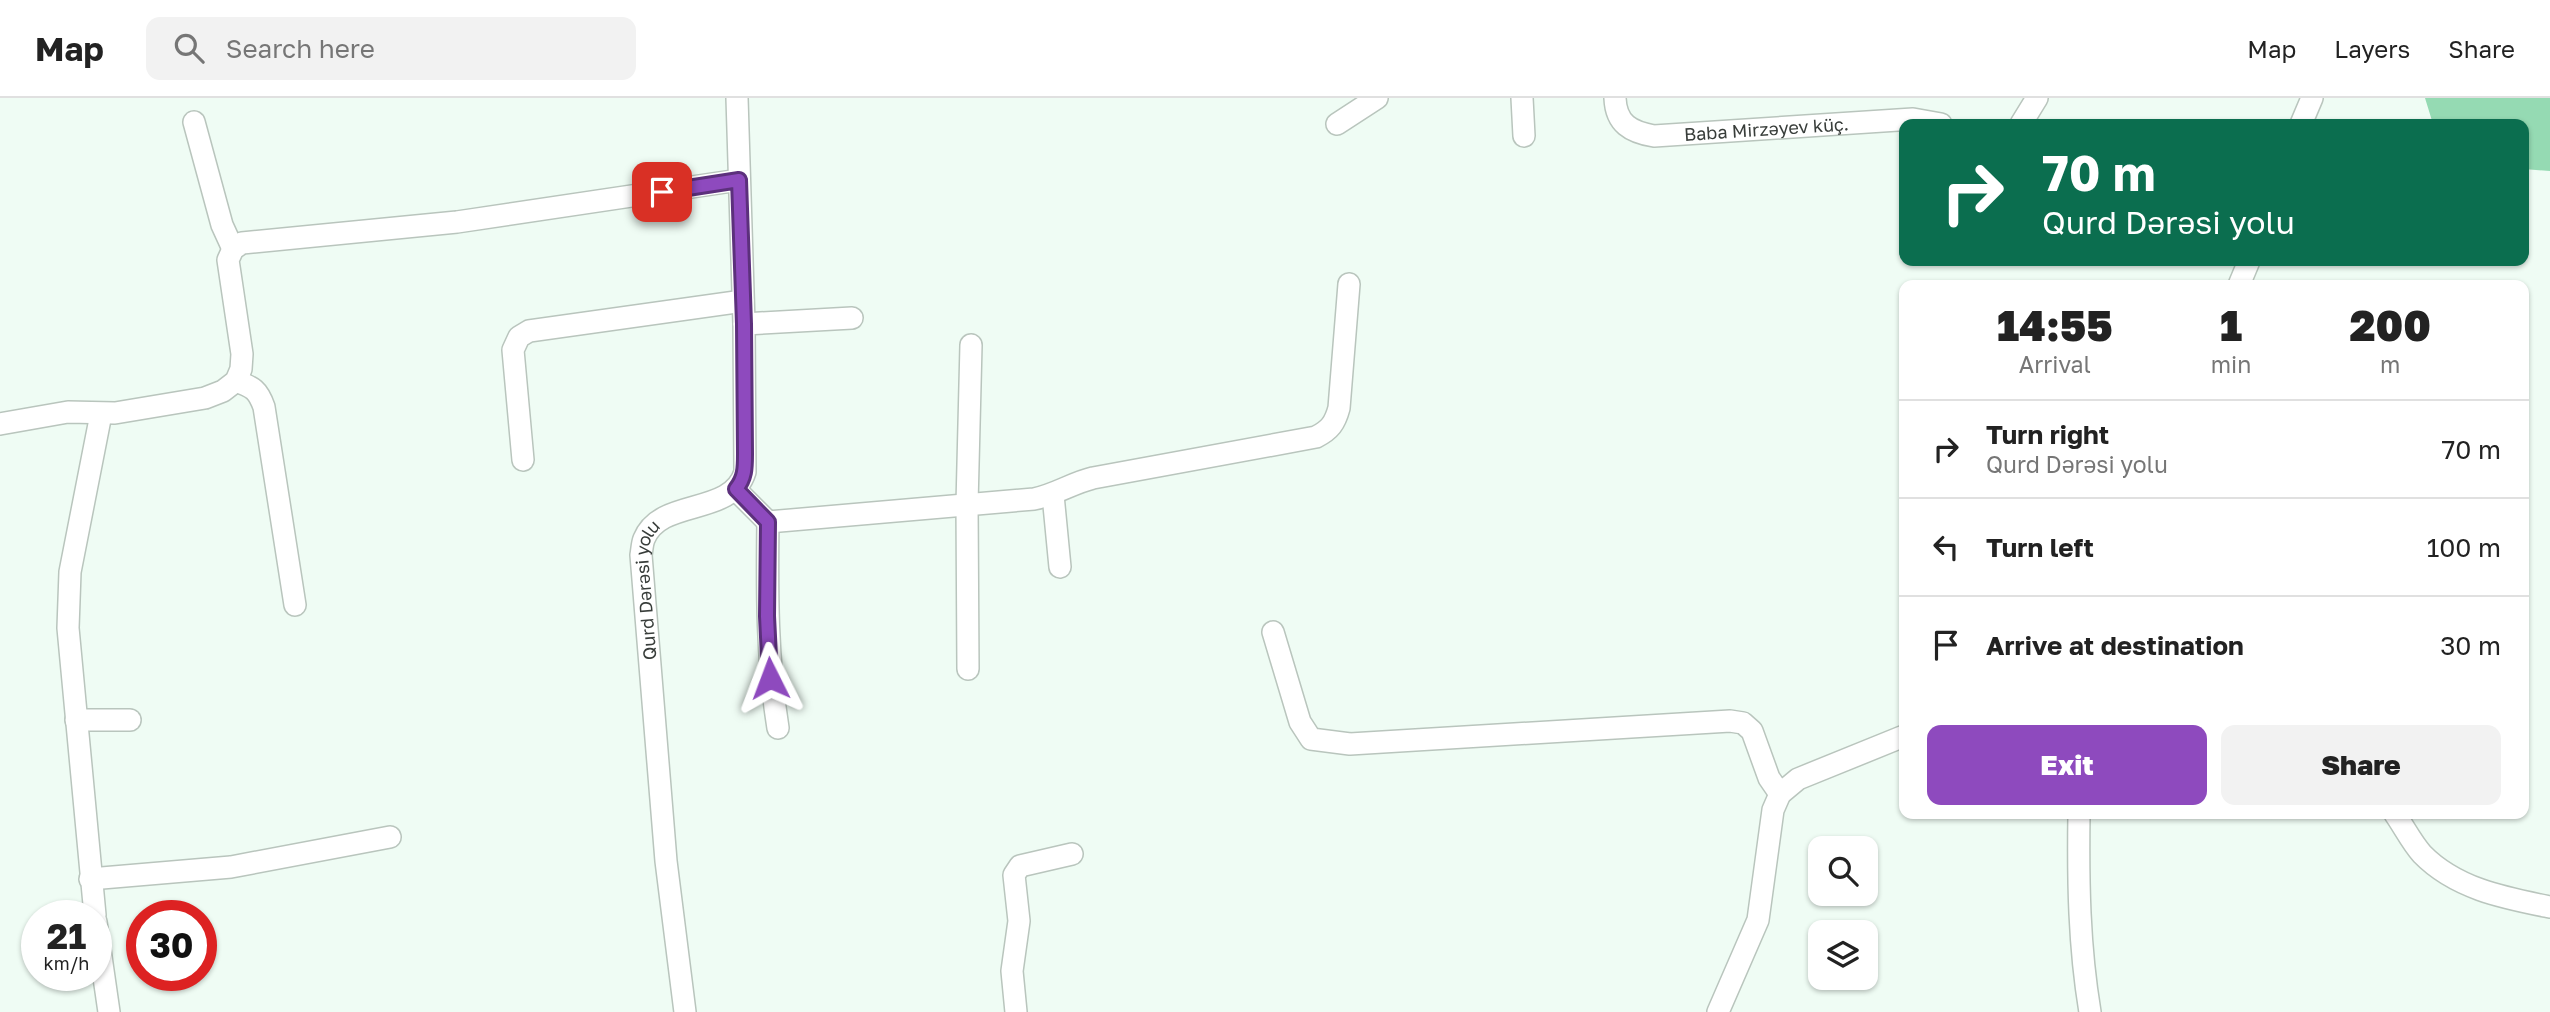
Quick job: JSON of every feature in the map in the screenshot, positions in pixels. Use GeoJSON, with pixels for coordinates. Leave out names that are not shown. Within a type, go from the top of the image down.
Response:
{"type":"FeatureCollection","features":[{"type":"Feature","properties":{"kind":"street"},"geometry":{"type":"LineString","coordinates":[[737,98],[744,324],[745,472],[736,489],[768,522],[767,616],[770,678],[778,728]]}},
{"type":"Feature","properties":{"kind":"street"},"geometry":{"type":"LineString","coordinates":[[1338,124],[1377,98]]}},
{"type":"Feature","properties":{"kind":"street"},"geometry":{"type":"LineString","coordinates":[[1522,98],[1524,136]]}},
{"type":"Feature","properties":{"kind":"street","name":"Baba Mirzəyev küç."},"geometry":{"type":"LineString","coordinates":[[1615,98],[1622,123],[1633,132],[1654,136],[1899,120]]}},
{"type":"Feature","properties":{"kind":"street"},"geometry":{"type":"LineString","coordinates":[[2024,119],[2037,98]]}},
{"type":"Feature","properties":{"kind":"street"},"geometry":{"type":"LineString","coordinates":[[2303,119],[2312,98]]}},
{"type":"Feature","properties":{"kind":"street"},"geometry":{"type":"LineString","coordinates":[[194,122],[222,225],[233,249]]}},
{"type":"Feature","properties":{"kind":"street"},"geometry":{"type":"LineString","coordinates":[[0,424],[68,412],[101,414],[205,398],[223,391],[236,381],[241,369],[242,354],[228,260],[233,249],[242,243],[457,222],[739,180]]}},
{"type":"Feature","properties":{"kind":"street"},"geometry":{"type":"LineString","coordinates":[[768,522],[1034,499],[1053,495],[1076,482],[1093,478],[1315,437],[1328,431],[1336,421],[1339,408],[1349,284]]}},
{"type":"Feature","properties":{"kind":"street"},"geometry":{"type":"LineString","coordinates":[[523,460],[513,350],[519,337],[529,331],[743,301]]}},
{"type":"Feature","properties":{"kind":"street"},"geometry":{"type":"LineString","coordinates":[[744,324],[852,318]]}},
{"type":"Feature","properties":{"kind":"street"},"geometry":{"type":"LineString","coordinates":[[968,669],[967,504],[971,345]]}},
{"type":"Feature","properties":{"kind":"street"},"geometry":{"type":"LineString","coordinates":[[236,381],[254,387],[260,394],[264,407],[295,605]]}},
{"type":"Feature","properties":{"kind":"street"},"geometry":{"type":"LineString","coordinates":[[93,900],[68,628],[69,572],[101,414]]}},
{"type":"Feature","properties":{"kind":"street","name":"Qurd Dərəsi yolu"},"geometry":{"type":"LineString","coordinates":[[685,1012],[666,861],[641,555],[644,539],[652,527],[663,518],[721,498],[736,489]]}},
{"type":"Feature","properties":{"kind":"street"},"geometry":{"type":"LineString","coordinates":[[1053,495],[1060,566]]}},
{"type":"Feature","properties":{"kind":"street"},"geometry":{"type":"LineString","coordinates":[[1273,632],[1300,722],[1311,739],[1350,744],[1730,721],[1743,723],[1752,731],[1769,778],[1780,794]]}},
{"type":"Feature","properties":{"kind":"street"},"geometry":{"type":"LineString","coordinates":[[76,720],[130,720]]}},
{"type":"Feature","properties":{"kind":"street"},"geometry":{"type":"LineString","coordinates":[[1718,1012],[1758,919],[1773,810],[1780,794],[1798,779],[1899,738]]}},
{"type":"Feature","properties":{"kind":"street"},"geometry":{"type":"LineString","coordinates":[[2079,819],[2078,892],[2082,968],[2090,1012]]}},
{"type":"Feature","properties":{"kind":"street"},"geometry":{"type":"LineString","coordinates":[[2398,819],[2420,852],[2457,880],[2484,891],[2550,906]]}},
{"type":"Feature","properties":{"kind":"street"},"geometry":{"type":"LineString","coordinates":[[90,879],[231,867],[390,837]]}},
{"type":"Feature","properties":{"kind":"street"},"geometry":{"type":"LineString","coordinates":[[1016,1012],[1012,971],[1019,922],[1014,875],[1020,866],[1072,854]]}},
{"type":"Feature","properties":{"kind":"street"},"geometry":{"type":"LineString","coordinates":[[105,991],[108,1012]]}},
{"type":"Feature","properties":{"kind":"shaded area"},"geometry":{"type":"Polygon","coordinates":[[[2425,98],[2550,98],[2550,171],[2529,169],[2529,119],[2431,119],[2425,98]]]}},
{"type":"Feature","properties":{"kind":"route"},"geometry":{"type":"LineString","coordinates":[[662,192],[739,180],[745,472],[736,489],[768,522],[767,616],[770,678]]}}]}
